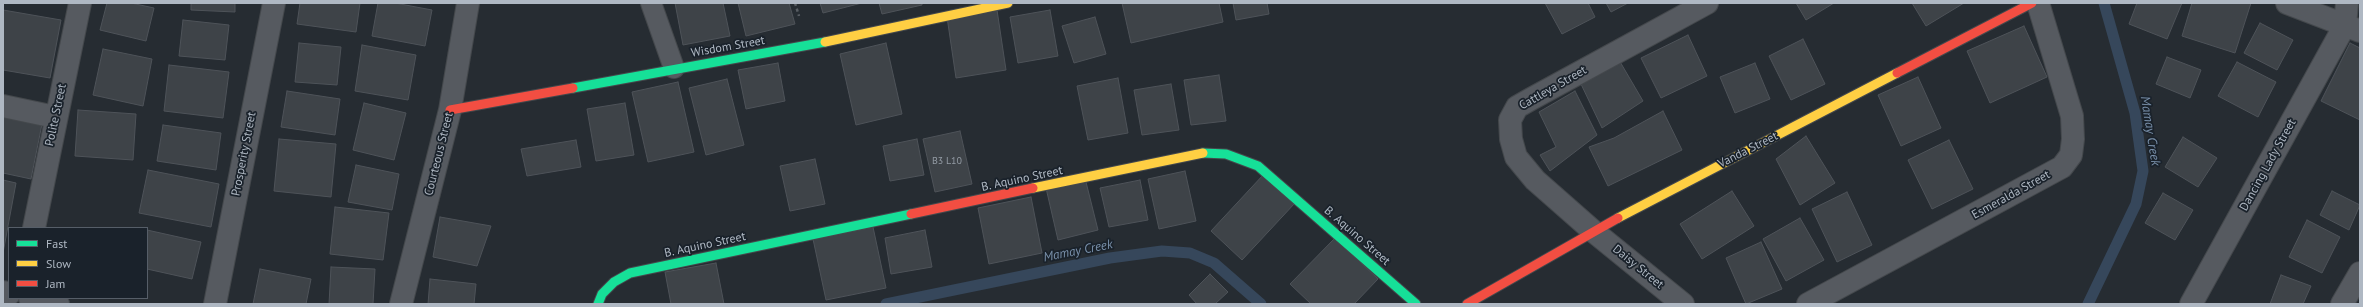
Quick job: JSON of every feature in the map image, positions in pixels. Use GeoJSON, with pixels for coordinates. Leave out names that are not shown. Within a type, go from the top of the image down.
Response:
{"type":"FeatureCollection","features":[{"type":"Feature","properties":{"kind":"street","name":"Polite Street"},"geometry":{"type":"LineString","coordinates":[[34,227],[55,117],[80,3]]}},
{"type":"Feature","properties":{"kind":"street","name":"Prosperity Street"},"geometry":{"type":"LineString","coordinates":[[215,304],[274,3]]}},
{"type":"Feature","properties":{"kind":"street","name":"Courteous Street"},"geometry":{"type":"LineString","coordinates":[[401,304],[450,110],[468,3]]}},
{"type":"Feature","properties":{"kind":"street","name":"Wisdom Street"},"geometry":{"type":"LineString","coordinates":[[450,110],[674,68],[808,45],[943,9],[1008,3]]}},
{"type":"Feature","properties":{"kind":"street","name":"Cattleya Street"},"geometry":{"type":"LineString","coordinates":[[1593,231],[1535,180],[1516,157],[1510,139],[1510,120],[1517,107],[1707,3]]}},
{"type":"Feature","properties":{"kind":"street","name":"Vanda Street"},"geometry":{"type":"LineString","coordinates":[[1467,304],[1593,231],[2032,3]]}},
{"type":"Feature","properties":{"kind":"street","name":"Esmeralda Street"},"geometry":{"type":"LineString","coordinates":[[1808,304],[2062,166],[2071,155],[2073,139],[2072,116],[2038,3]]}},
{"type":"Feature","properties":{"kind":"street"},"geometry":{"type":"LineString","coordinates":[[2287,3],[2352,28]]}},
{"type":"Feature","properties":{"kind":"street"},"geometry":{"type":"LineString","coordinates":[[2347,3],[2352,28]]}},
{"type":"Feature","properties":{"kind":"street","name":"Dancing Lady Street"},"geometry":{"type":"LineString","coordinates":[[2191,304],[2352,28]]}},
{"type":"Feature","properties":{"kind":"street"},"geometry":{"type":"LineString","coordinates":[[3,106],[55,117]]}},
{"type":"Feature","properties":{"kind":"street","name":"B. Aquino Street"},"geometry":{"type":"LineString","coordinates":[[598,304],[602,294],[614,282],[630,273],[1201,153],[1226,154],[1258,166],[1416,304]]}},
{"type":"Feature","properties":{"kind":"street","name":"Daisy Street"},"geometry":{"type":"LineString","coordinates":[[1593,231],[1684,304]]}},
{"type":"Feature","properties":{"kind":"street"},"geometry":{"type":"LineString","coordinates":[[2342,304],[2360,273]]}},
{"type":"Feature","properties":{"kind":"street"},"geometry":{"type":"LineString","coordinates":[[35,299],[58,304]]}},
{"type":"Feature","properties":{"kind":"lane"},"geometry":{"type":"LineString","coordinates":[[652,3],[674,68]]}},
{"type":"Feature","properties":{"kind":"building"},"geometry":{"type":"Polygon","coordinates":[[[107,3],[131,3],[154,8],[146,41],[100,30],[107,3]]]}},
{"type":"Feature","properties":{"kind":"building"},"geometry":{"type":"Polygon","coordinates":[[[191,3],[235,3],[235,12],[191,10],[191,3]]]}},
{"type":"Feature","properties":{"kind":"building"},"geometry":{"type":"Polygon","coordinates":[[[300,3],[360,3],[356,32],[297,24],[300,3]]]}},
{"type":"Feature","properties":{"kind":"building"},"geometry":{"type":"Polygon","coordinates":[[[378,3],[395,3],[432,10],[425,46],[372,36],[378,3]]]}},
{"type":"Feature","properties":{"kind":"building"},"geometry":{"type":"Polygon","coordinates":[[[675,3],[723,3],[730,36],[683,45],[675,3]]]}},
{"type":"Feature","properties":{"kind":"building"},"geometry":{"type":"Polygon","coordinates":[[[738,3],[789,3],[795,24],[746,36],[738,3]]]}},
{"type":"Feature","properties":{"kind":"building"},"geometry":{"type":"Polygon","coordinates":[[[820,3],[862,3],[823,13],[820,3]]]}},
{"type":"Feature","properties":{"kind":"building"},"geometry":{"type":"Polygon","coordinates":[[[879,3],[922,3],[922,5],[882,14],[879,3]]]}},
{"type":"Feature","properties":{"kind":"building"},"geometry":{"type":"Polygon","coordinates":[[[1122,3],[1219,3],[1223,22],[1131,43],[1122,3]]]}},
{"type":"Feature","properties":{"kind":"building"},"geometry":{"type":"Polygon","coordinates":[[[1233,3],[1267,3],[1269,14],[1236,20],[1233,3]]]}},
{"type":"Feature","properties":{"kind":"building"},"geometry":{"type":"Polygon","coordinates":[[[1545,3],[1588,3],[1595,17],[1562,34],[1545,3]]]}},
{"type":"Feature","properties":{"kind":"building"},"geometry":{"type":"Polygon","coordinates":[[[1606,3],[1628,3],[1611,12],[1606,3]]]}},
{"type":"Feature","properties":{"kind":"building"},"geometry":{"type":"Polygon","coordinates":[[[1796,3],[1834,3],[1806,20],[1796,3]]]}},
{"type":"Feature","properties":{"kind":"building"},"geometry":{"type":"Polygon","coordinates":[[[1912,3],[1964,3],[1926,26],[1912,3]]]}},
{"type":"Feature","properties":{"kind":"building"},"geometry":{"type":"Polygon","coordinates":[[[2137,3],[2182,3],[2167,39],[2129,24],[2137,3]]]}},
{"type":"Feature","properties":{"kind":"building"},"geometry":{"type":"Polygon","coordinates":[[[2192,3],[2251,3],[2235,53],[2182,36],[2192,3]]]}},
{"type":"Feature","properties":{"kind":"building"},"geometry":{"type":"Polygon","coordinates":[[[3,10],[61,20],[50,78],[3,70],[3,10]]]}},
{"type":"Feature","properties":{"kind":"building"},"geometry":{"type":"Polygon","coordinates":[[[997,10],[1006,70],[956,78],[947,17],[997,10]]]}},
{"type":"Feature","properties":{"kind":"building"},"geometry":{"type":"Polygon","coordinates":[[[1050,10],[1058,56],[1018,63],[1010,17],[1050,10]]]}},
{"type":"Feature","properties":{"kind":"building"},"geometry":{"type":"Polygon","coordinates":[[[1095,17],[1106,54],[1074,63],[1062,26],[1095,17]]]}},
{"type":"Feature","properties":{"kind":"building"},"geometry":{"type":"Polygon","coordinates":[[[183,20],[229,25],[225,60],[179,56],[183,20]]]}},
{"type":"Feature","properties":{"kind":"building"},"geometry":{"type":"Polygon","coordinates":[[[2260,23],[2293,40],[2277,70],[2244,53],[2260,23]]]}},
{"type":"Feature","properties":{"kind":"building"},"geometry":{"type":"Polygon","coordinates":[[[2024,26],[2047,77],[1990,103],[1967,51],[2024,26]]]}},
{"type":"Feature","properties":{"kind":"building"},"geometry":{"type":"Polygon","coordinates":[[[1688,35],[1707,76],[1661,98],[1641,58],[1688,35]]]}},
{"type":"Feature","properties":{"kind":"building"},"geometry":{"type":"Polygon","coordinates":[[[1803,39],[1825,84],[1791,100],[1769,56],[1803,39]]]}},
{"type":"Feature","properties":{"kind":"building"},"geometry":{"type":"Polygon","coordinates":[[[299,43],[341,47],[337,85],[295,82],[299,43]]]}},
{"type":"Feature","properties":{"kind":"building"},"geometry":{"type":"Polygon","coordinates":[[[886,43],[902,114],[856,125],[840,54],[886,43]]]}},
{"type":"Feature","properties":{"kind":"building"},"geometry":{"type":"Polygon","coordinates":[[[2350,43],[2360,48],[2360,120],[2321,101],[2350,43]]]}},
{"type":"Feature","properties":{"kind":"building"},"geometry":{"type":"Polygon","coordinates":[[[362,45],[416,55],[408,100],[355,91],[362,45]]]}},
{"type":"Feature","properties":{"kind":"building"},"geometry":{"type":"Polygon","coordinates":[[[103,49],[152,59],[143,106],[93,95],[103,49]]]}},
{"type":"Feature","properties":{"kind":"building"},"geometry":{"type":"Polygon","coordinates":[[[2167,57],[2201,70],[2190,98],[2156,84],[2167,57]]]}},
{"type":"Feature","properties":{"kind":"building"},"geometry":{"type":"Polygon","coordinates":[[[1619,60],[1643,101],[1602,128],[1580,82],[1619,60]]]}},
{"type":"Feature","properties":{"kind":"building"},"geometry":{"type":"Polygon","coordinates":[[[2237,62],[2276,82],[2258,117],[2218,96],[2237,62]]]}},
{"type":"Feature","properties":{"kind":"building"},"geometry":{"type":"Polygon","coordinates":[[[778,63],[785,101],[746,109],[738,70],[778,63]]]}},
{"type":"Feature","properties":{"kind":"building"},"geometry":{"type":"Polygon","coordinates":[[[1755,63],[1770,99],[1735,113],[1720,77],[1755,63]]]}},
{"type":"Feature","properties":{"kind":"building"},"geometry":{"type":"Polygon","coordinates":[[[169,65],[229,72],[223,118],[164,111],[169,65]]]}},
{"type":"Feature","properties":{"kind":"building"},"geometry":{"type":"Polygon","coordinates":[[[1219,75],[1226,121],[1191,125],[1184,80],[1219,75]]]}},
{"type":"Feature","properties":{"kind":"building"},"geometry":{"type":"Polygon","coordinates":[[[1918,77],[1941,128],[1901,146],[1878,95],[1918,77]]]}},
{"type":"Feature","properties":{"kind":"building"},"geometry":{"type":"Polygon","coordinates":[[[1118,78],[1128,133],[1088,140],[1077,86],[1118,78]]]}},
{"type":"Feature","properties":{"kind":"building"},"geometry":{"type":"Polygon","coordinates":[[[727,79],[744,145],[706,155],[689,88],[727,79]]]}},
{"type":"Feature","properties":{"kind":"building"},"geometry":{"type":"Polygon","coordinates":[[[678,82],[694,152],[648,162],[632,92],[678,82]]]}},
{"type":"Feature","properties":{"kind":"building"},"geometry":{"type":"Polygon","coordinates":[[[1171,84],[1179,130],[1142,135],[1134,90],[1171,84]]]}},
{"type":"Feature","properties":{"kind":"building"},"geometry":{"type":"Polygon","coordinates":[[[287,91],[340,99],[335,135],[281,127],[287,91]]]}},
{"type":"Feature","properties":{"kind":"building"},"geometry":{"type":"Polygon","coordinates":[[[1575,91],[1597,135],[1550,171],[1540,155],[1556,147],[1539,112],[1575,91]]]}},
{"type":"Feature","properties":{"kind":"building"},"geometry":{"type":"Polygon","coordinates":[[[364,103],[406,113],[394,160],[353,150],[364,103]]]}},
{"type":"Feature","properties":{"kind":"building"},"geometry":{"type":"Polygon","coordinates":[[[625,103],[634,155],[596,161],[587,109],[625,103]]]}},
{"type":"Feature","properties":{"kind":"building"},"geometry":{"type":"Polygon","coordinates":[[[78,110],[136,114],[133,160],[75,156],[78,110]]]}},
{"type":"Feature","properties":{"kind":"building"},"geometry":{"type":"Polygon","coordinates":[[[3,111],[43,119],[31,179],[3,173],[3,111]]]}},
{"type":"Feature","properties":{"kind":"building"},"geometry":{"type":"Polygon","coordinates":[[[1663,111],[1682,150],[1608,186],[1589,147],[1614,138],[1663,111]]]}},
{"type":"Feature","properties":{"kind":"building"},"geometry":{"type":"Polygon","coordinates":[[[163,125],[221,133],[216,170],[157,161],[163,125]]]}},
{"type":"Feature","properties":{"kind":"building"},"geometry":{"type":"Polygon","coordinates":[[[960,131],[972,184],[935,192],[923,139],[960,131]]]}},
{"type":"Feature","properties":{"kind":"building"},"geometry":{"type":"Polygon","coordinates":[[[1806,136],[1835,183],[1800,205],[1776,159],[1806,136]]]}},
{"type":"Feature","properties":{"kind":"building"},"geometry":{"type":"Polygon","coordinates":[[[2183,137],[2217,158],[2198,187],[2165,167],[2183,137]]]}},
{"type":"Feature","properties":{"kind":"building"},"geometry":{"type":"Polygon","coordinates":[[[279,139],[336,144],[331,197],[274,191],[279,139]]]}},
{"type":"Feature","properties":{"kind":"building"},"geometry":{"type":"Polygon","coordinates":[[[917,139],[924,175],[890,181],[883,146],[917,139]]]}},
{"type":"Feature","properties":{"kind":"building"},"geometry":{"type":"Polygon","coordinates":[[[576,140],[581,167],[527,176],[521,149],[576,140]]]}},
{"type":"Feature","properties":{"kind":"building"},"geometry":{"type":"Polygon","coordinates":[[[1949,140],[1973,189],[1932,209],[1908,160],[1949,140]]]}},
{"type":"Feature","properties":{"kind":"building"},"geometry":{"type":"Polygon","coordinates":[[[815,159],[825,204],[790,211],[780,166],[815,159]]]}},
{"type":"Feature","properties":{"kind":"building"},"geometry":{"type":"Polygon","coordinates":[[[356,165],[399,174],[392,210],[348,202],[356,165]]]}},
{"type":"Feature","properties":{"kind":"building"},"geometry":{"type":"Polygon","coordinates":[[[148,170],[219,184],[211,227],[139,213],[148,170]]]}},
{"type":"Feature","properties":{"kind":"building"},"geometry":{"type":"Polygon","coordinates":[[[1185,171],[1196,221],[1159,229],[1148,179],[1185,171]]]}},
{"type":"Feature","properties":{"kind":"building"},"geometry":{"type":"Polygon","coordinates":[[[1264,174],[1295,203],[1242,260],[1211,231],[1264,174]]]}},
{"type":"Feature","properties":{"kind":"building"},"geometry":{"type":"Polygon","coordinates":[[[1085,178],[1098,230],[1058,240],[1046,188],[1085,178]]]}},
{"type":"Feature","properties":{"kind":"building"},"geometry":{"type":"Polygon","coordinates":[[[3,180],[16,183],[3,253],[3,180]]]}},
{"type":"Feature","properties":{"kind":"building"},"geometry":{"type":"Polygon","coordinates":[[[1140,180],[1148,220],[1109,227],[1100,188],[1140,180]]]}},
{"type":"Feature","properties":{"kind":"building"},"geometry":{"type":"Polygon","coordinates":[[[1732,191],[1754,226],[1702,259],[1680,224],[1732,191]]]}},
{"type":"Feature","properties":{"kind":"building"},"geometry":{"type":"Polygon","coordinates":[[[2332,191],[2360,205],[2349,230],[2320,215],[2332,191]]]}},
{"type":"Feature","properties":{"kind":"building"},"geometry":{"type":"Polygon","coordinates":[[[1847,192],[1872,245],[1837,262],[1812,209],[1847,192]]]}},
{"type":"Feature","properties":{"kind":"building"},"geometry":{"type":"Polygon","coordinates":[[[2163,193],[2193,210],[2175,240],[2145,223],[2163,193]]]}},
{"type":"Feature","properties":{"kind":"building"},"geometry":{"type":"Polygon","coordinates":[[[1031,197],[1042,253],[989,264],[978,208],[1031,197]]]}},
{"type":"Feature","properties":{"kind":"building"},"geometry":{"type":"Polygon","coordinates":[[[335,207],[389,213],[383,260],[330,254],[335,207]]]}},
{"type":"Feature","properties":{"kind":"building"},"geometry":{"type":"Polygon","coordinates":[[[440,217],[491,226],[477,266],[433,257],[440,217]]]}},
{"type":"Feature","properties":{"kind":"building"},"geometry":{"type":"Polygon","coordinates":[[[1800,218],[1824,260],[1786,281],[1763,239],[1800,218]]]}},
{"type":"Feature","properties":{"kind":"building"},"geometry":{"type":"Polygon","coordinates":[[[2307,220],[2340,237],[2322,273],[2289,257],[2307,220]]]}},
{"type":"Feature","properties":{"kind":"building"},"geometry":{"type":"Polygon","coordinates":[[[873,227],[886,288],[826,300],[813,239],[873,227]]]}},
{"type":"Feature","properties":{"kind":"building"},"geometry":{"type":"Polygon","coordinates":[[[148,230],[201,242],[192,279],[148,269],[148,230]]]}},
{"type":"Feature","properties":{"kind":"building"},"geometry":{"type":"Polygon","coordinates":[[[925,230],[932,267],[891,274],[885,238],[925,230]]]}},
{"type":"Feature","properties":{"kind":"building"},"geometry":{"type":"Polygon","coordinates":[[[1335,238],[1378,279],[1354,304],[1311,304],[1290,284],[1335,238]]]}},
{"type":"Feature","properties":{"kind":"building"},"geometry":{"type":"Polygon","coordinates":[[[1761,242],[1782,289],[1746,304],[1726,258],[1761,242]]]}},
{"type":"Feature","properties":{"kind":"building"},"geometry":{"type":"Polygon","coordinates":[[[716,263],[724,304],[671,304],[665,272],[716,263]]]}},
{"type":"Feature","properties":{"kind":"building"},"geometry":{"type":"Polygon","coordinates":[[[331,267],[375,269],[373,304],[329,304],[331,267]]]}},
{"type":"Feature","properties":{"kind":"building"},"geometry":{"type":"Polygon","coordinates":[[[260,269],[311,279],[306,304],[253,304],[260,269]]]}},
{"type":"Feature","properties":{"kind":"building"},"geometry":{"type":"Polygon","coordinates":[[[1210,274],[1228,292],[1215,304],[1197,304],[1189,295],[1210,274]]]}},
{"type":"Feature","properties":{"kind":"building"},"geometry":{"type":"Polygon","coordinates":[[[2281,275],[2311,286],[2303,304],[2270,304],[2281,275]]]}},
{"type":"Feature","properties":{"kind":"building"},"geometry":{"type":"Polygon","coordinates":[[[430,279],[476,284],[474,304],[428,304],[430,279]]]}},
{"type":"Feature","properties":{"kind":"waterway","name":"Mamay Creek"},"geometry":{"type":"LineString","coordinates":[[2088,304],[2136,204],[2143,171],[2135,113],[2104,3]]}},
{"type":"Feature","properties":{"kind":"waterway","name":"Mamay Creek"},"geometry":{"type":"LineString","coordinates":[[886,304],[1110,258],[1162,251],[1190,253],[1214,263],[1261,304]]}},
{"type":"Feature","properties":{"kind":"traffic: fast"},"geometry":{"type":"LineString","coordinates":[[573,88],[825,42]]}},
{"type":"Feature","properties":{"kind":"traffic: fast"},"geometry":{"type":"LineString","coordinates":[[1203,153],[1226,154],[1258,166],[1416,304]]}},
{"type":"Feature","properties":{"kind":"traffic: fast"},"geometry":{"type":"LineString","coordinates":[[598,304],[602,294],[614,282],[630,273],[911,214]]}},
{"type":"Feature","properties":{"kind":"traffic: slow"},"geometry":{"type":"LineString","coordinates":[[825,42],[1008,3]]}},
{"type":"Feature","properties":{"kind":"traffic: slow"},"geometry":{"type":"LineString","coordinates":[[1618,218],[1897,73]]}},
{"type":"Feature","properties":{"kind":"traffic: slow"},"geometry":{"type":"LineString","coordinates":[[1033,188],[1203,153]]}},
{"type":"Feature","properties":{"kind":"traffic: jam"},"geometry":{"type":"LineString","coordinates":[[1897,73],[2032,3]]}},
{"type":"Feature","properties":{"kind":"traffic: jam"},"geometry":{"type":"LineString","coordinates":[[450,110],[573,88]]}},
{"type":"Feature","properties":{"kind":"traffic: jam"},"geometry":{"type":"LineString","coordinates":[[911,214],[1033,188]]}},
{"type":"Feature","properties":{"kind":"traffic: jam"},"geometry":{"type":"LineString","coordinates":[[1467,304],[1618,218]]}}]}
